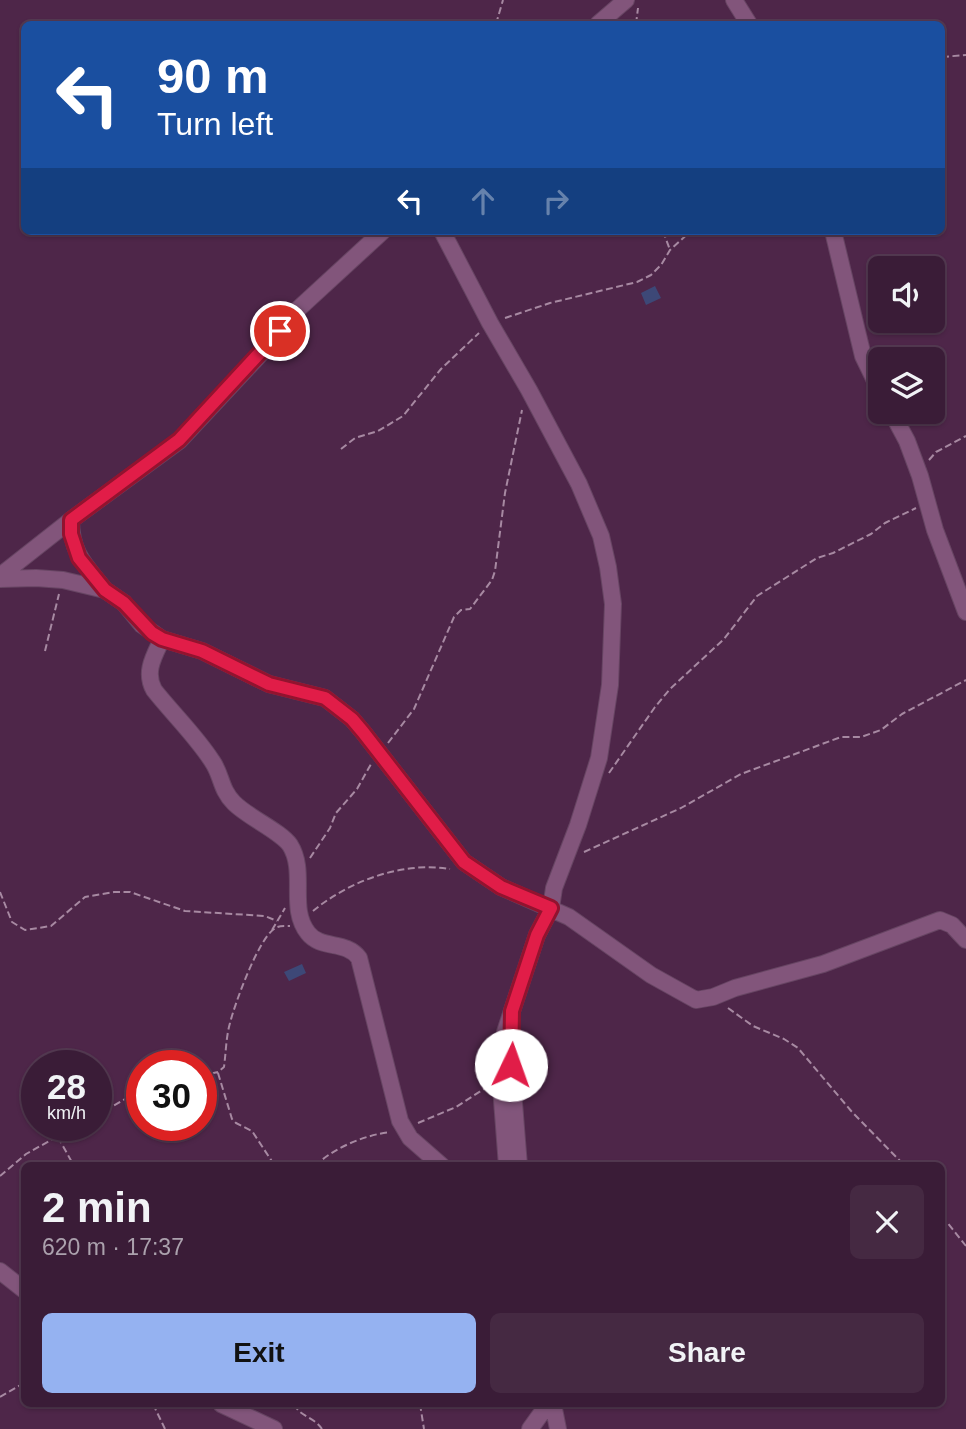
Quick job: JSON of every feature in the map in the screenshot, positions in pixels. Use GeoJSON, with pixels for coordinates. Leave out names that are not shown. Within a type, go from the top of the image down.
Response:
{"type":"FeatureCollection","features":[{"type":"Feature","properties":{"kind":"street"},"geometry":{"type":"LineString","coordinates":[[602,21],[626,0]]}},
{"type":"Feature","properties":{"kind":"street"},"geometry":{"type":"LineString","coordinates":[[734,0],[747,21]]}},
{"type":"Feature","properties":{"kind":"street"},"geometry":{"type":"LineString","coordinates":[[0,578],[71,520],[179,440],[264,350],[296,311],[379,235]]}},
{"type":"Feature","properties":{"kind":"street"},"geometry":{"type":"LineString","coordinates":[[444,235],[579,484],[601,536],[612,604],[610,685],[599,758],[579,825],[554,888],[551,908],[537,935],[505,1032],[500,1074],[507,1162]]}},
{"type":"Feature","properties":{"kind":"street"},"geometry":{"type":"LineString","coordinates":[[833,235],[863,356],[868,366]]}},
{"type":"Feature","properties":{"kind":"street"},"geometry":{"type":"LineString","coordinates":[[898,424],[920,476],[934,530],[966,612]]}},
{"type":"Feature","properties":{"kind":"street"},"geometry":{"type":"LineString","coordinates":[[71,520],[71,534],[79,558],[105,590],[124,603],[142,625],[162,639],[202,651],[269,684],[325,698],[352,719],[464,862],[501,887],[569,917],[651,975],[696,1000],[823,964],[940,920],[951,925],[966,940]]}},
{"type":"Feature","properties":{"kind":"street"},"geometry":{"type":"LineString","coordinates":[[0,578],[63,580],[105,590]]}},
{"type":"Feature","properties":{"kind":"street"},"geometry":{"type":"LineString","coordinates":[[162,639],[150,667],[150,683],[212,760],[219,781],[232,801],[289,844],[297,863],[304,927],[312,938],[348,947],[359,958],[395,1107],[410,1138],[437,1162]]}},
{"type":"Feature","properties":{"kind":"street"},"geometry":{"type":"LineString","coordinates":[[512,1011],[511,1065],[519,1162]]}},
{"type":"Feature","properties":{"kind":"street"},"geometry":{"type":"LineString","coordinates":[[0,1271],[21,1288]]}},
{"type":"Feature","properties":{"kind":"street"},"geometry":{"type":"LineString","coordinates":[[227,1407],[274,1429]]}},
{"type":"Feature","properties":{"kind":"street"},"geometry":{"type":"LineString","coordinates":[[530,1429],[548,1407]]}},
{"type":"Feature","properties":{"kind":"street"},"geometry":{"type":"LineString","coordinates":[[551,1407],[558,1429]]}},
{"type":"Feature","properties":{"kind":"path"},"geometry":{"type":"LineString","coordinates":[[497,21],[503,0]]}},
{"type":"Feature","properties":{"kind":"path"},"geometry":{"type":"LineString","coordinates":[[636,21],[639,0]]}},
{"type":"Feature","properties":{"kind":"path"},"geometry":{"type":"LineString","coordinates":[[945,57],[966,55]]}},
{"type":"Feature","properties":{"kind":"path"},"geometry":{"type":"LineString","coordinates":[[664,235],[670,250]]}},
{"type":"Feature","properties":{"kind":"path"},"geometry":{"type":"LineString","coordinates":[[341,449],[355,438],[379,431],[403,416],[441,369],[490,323],[550,303],[637,282],[651,275],[670,250],[687,235]]}},
{"type":"Feature","properties":{"kind":"path"},"geometry":{"type":"LineString","coordinates":[[272,1162],[252,1130],[233,1119],[218,1072],[224,1067],[226,1040],[234,1007],[256,954],[299,888],[308,861],[330,828],[336,813],[357,789],[364,775],[414,709],[454,617],[461,610],[470,608],[492,580],[497,564],[509,474],[529,390]]}},
{"type":"Feature","properties":{"kind":"path"},"geometry":{"type":"LineString","coordinates":[[920,476],[936,452],[966,436]]}},
{"type":"Feature","properties":{"kind":"path"},"geometry":{"type":"LineString","coordinates":[[604,780],[663,698],[724,639],[757,596],[817,558],[833,553],[871,534],[885,523],[928,503]]}},
{"type":"Feature","properties":{"kind":"path"},"geometry":{"type":"LineString","coordinates":[[46,650],[63,580]]}},
{"type":"Feature","properties":{"kind":"path"},"geometry":{"type":"LineString","coordinates":[[583,853],[681,808],[741,774],[841,737],[861,737],[881,730],[902,714],[966,680]]}},
{"type":"Feature","properties":{"kind":"path"},"geometry":{"type":"LineString","coordinates":[[271,930],[279,926],[304,927],[315,909],[370,880],[415,866],[449,869]]}},
{"type":"Feature","properties":{"kind":"path"},"geometry":{"type":"LineString","coordinates":[[0,892],[12,922],[25,930],[51,926],[85,897],[114,892],[130,892],[185,911],[265,916],[277,921]]}},
{"type":"Feature","properties":{"kind":"path"},"geometry":{"type":"LineString","coordinates":[[728,1008],[753,1026],[799,1048],[852,1112],[901,1162]]}},
{"type":"Feature","properties":{"kind":"path"},"geometry":{"type":"LineString","coordinates":[[320,1162],[330,1154],[360,1140],[404,1130],[470,1099],[500,1074]]}},
{"type":"Feature","properties":{"kind":"path"},"geometry":{"type":"LineString","coordinates":[[0,1176],[26,1154],[48,1141]]}},
{"type":"Feature","properties":{"kind":"path"},"geometry":{"type":"LineString","coordinates":[[60,1141],[72,1162]]}},
{"type":"Feature","properties":{"kind":"path"},"geometry":{"type":"LineString","coordinates":[[945,1220],[966,1246]]}},
{"type":"Feature","properties":{"kind":"path"},"geometry":{"type":"LineString","coordinates":[[0,1397],[21,1385]]}},
{"type":"Feature","properties":{"kind":"path"},"geometry":{"type":"LineString","coordinates":[[154,1407],[165,1429]]}},
{"type":"Feature","properties":{"kind":"path"},"geometry":{"type":"LineString","coordinates":[[296,1407],[316,1420],[322,1429]]}},
{"type":"Feature","properties":{"kind":"path"},"geometry":{"type":"LineString","coordinates":[[420,1407],[424,1429]]}},
{"type":"Feature","properties":{"kind":"building"},"geometry":{"type":"Polygon","coordinates":[[[655,286],[661,298],[646,305],[641,293],[655,286]]]}},
{"type":"Feature","properties":{"kind":"building"},"geometry":{"type":"Polygon","coordinates":[[[302,964],[306,973],[289,981],[284,972],[302,964]]]}},
{"type":"Feature","properties":{"kind":"route"},"geometry":{"type":"LineString","coordinates":[[280,331],[179,440],[71,520],[74,547],[79,558],[105,590],[124,603],[152,633],[181,646],[202,651],[269,684],[325,698],[333,703],[363,732],[464,862],[501,887],[551,908],[537,935],[512,1011],[511,1065]]}}]}
